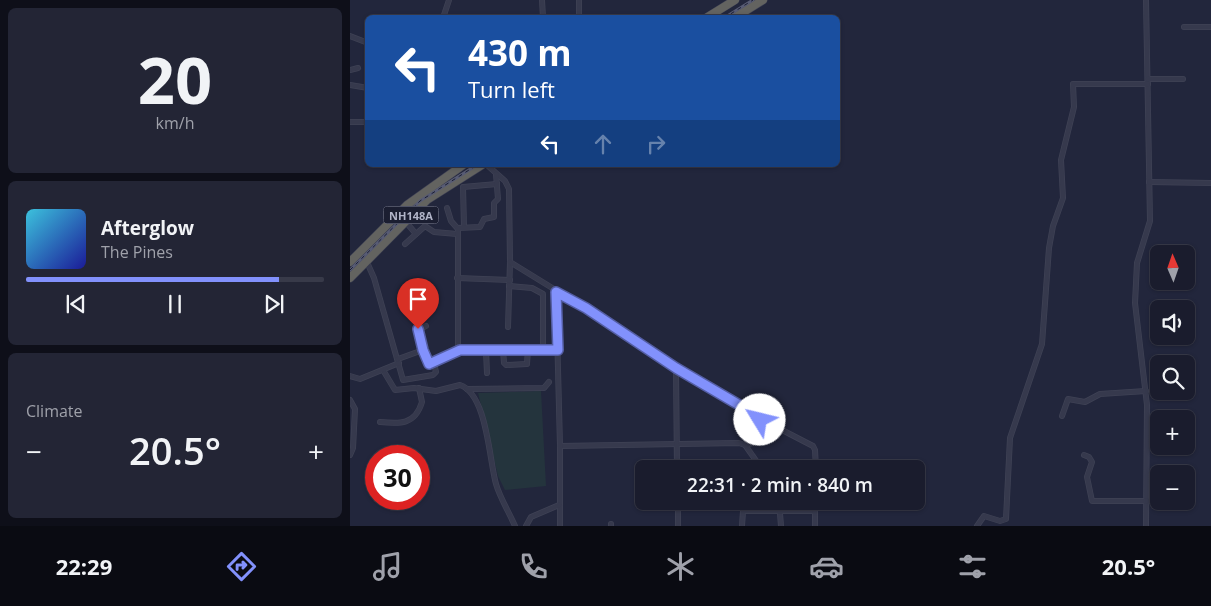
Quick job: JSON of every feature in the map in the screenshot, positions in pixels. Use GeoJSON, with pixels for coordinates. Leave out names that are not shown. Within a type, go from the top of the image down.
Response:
{"type":"FeatureCollection","features":[{"type":"Feature","properties":{"kind":"highway"},"geometry":{"type":"LineString","coordinates":[[709,15],[735,0]]}},
{"type":"Feature","properties":{"kind":"highway"},"geometry":{"type":"LineString","coordinates":[[739,15],[763,0]]}},
{"type":"Feature","properties":{"kind":"highway","name":"NH148A"},"geometry":{"type":"LineString","coordinates":[[350,262],[407,205],[460,167]]}},
{"type":"Feature","properties":{"kind":"highway","name":"NH148A"},"geometry":{"type":"LineString","coordinates":[[350,278],[427,200],[479,167]]}},
{"type":"Feature","properties":{"kind":"street"},"geometry":{"type":"LineString","coordinates":[[444,15],[449,0]]}},
{"type":"Feature","properties":{"kind":"street"},"geometry":{"type":"LineString","coordinates":[[542,0],[543,15]]}},
{"type":"Feature","properties":{"kind":"street"},"geometry":{"type":"LineString","coordinates":[[579,0],[579,15]]}},
{"type":"Feature","properties":{"kind":"street"},"geometry":{"type":"LineString","coordinates":[[1146,0],[1149,228],[1136,263],[1135,294],[1135,322],[1146,392],[1146,526]]}},
{"type":"Feature","properties":{"kind":"street"},"geometry":{"type":"LineString","coordinates":[[1184,27],[1211,27]]}},
{"type":"Feature","properties":{"kind":"street"},"geometry":{"type":"LineString","coordinates":[[351,38],[365,42]]}},
{"type":"Feature","properties":{"kind":"street"},"geometry":{"type":"LineString","coordinates":[[350,70],[358,68]]}},
{"type":"Feature","properties":{"kind":"street"},"geometry":{"type":"LineString","coordinates":[[977,526],[984,516],[1000,521],[1006,519],[1010,438],[1042,344],[1050,239],[1063,198],[1061,160],[1074,107],[1073,84],[1148,82],[1183,78]]}},
{"type":"Feature","properties":{"kind":"street"},"geometry":{"type":"LineString","coordinates":[[350,85],[365,88]]}},
{"type":"Feature","properties":{"kind":"street"},"geometry":{"type":"LineString","coordinates":[[350,122],[365,122]]}},
{"type":"Feature","properties":{"kind":"street"},"geometry":{"type":"LineString","coordinates":[[489,167],[505,181],[509,188],[510,280],[508,327]]}},
{"type":"Feature","properties":{"kind":"street"},"geometry":{"type":"LineString","coordinates":[[406,244],[426,226],[434,232],[458,232],[464,227],[480,227],[484,219],[494,217],[494,203],[498,199],[496,174]]}},
{"type":"Feature","properties":{"kind":"street"},"geometry":{"type":"LineString","coordinates":[[1149,182],[1211,182]]}},
{"type":"Feature","properties":{"kind":"street"},"geometry":{"type":"LineString","coordinates":[[464,227],[463,187],[497,184]]}},
{"type":"Feature","properties":{"kind":"street"},"geometry":{"type":"LineString","coordinates":[[447,208],[458,232],[458,350]]}},
{"type":"Feature","properties":{"kind":"street"},"geometry":{"type":"LineString","coordinates":[[405,221],[416,234]]}},
{"type":"Feature","properties":{"kind":"street"},"geometry":{"type":"LineString","coordinates":[[366,260],[374,276],[405,381],[433,375],[436,372],[434,363]]}},
{"type":"Feature","properties":{"kind":"street"},"geometry":{"type":"LineString","coordinates":[[510,262],[556,292],[611,324],[676,368],[759,418],[813,446],[816,460]]}},
{"type":"Feature","properties":{"kind":"street"},"geometry":{"type":"LineString","coordinates":[[457,278],[510,280]]}},
{"type":"Feature","properties":{"kind":"street"},"geometry":{"type":"LineString","coordinates":[[509,286],[532,288],[543,294],[543,350]]}},
{"type":"Feature","properties":{"kind":"street"},"geometry":{"type":"LineString","coordinates":[[556,292],[560,526]]}},
{"type":"Feature","properties":{"kind":"street"},"geometry":{"type":"LineString","coordinates":[[426,326],[417,331],[427,362],[434,363],[458,350],[558,350]]}},
{"type":"Feature","properties":{"kind":"street"},"geometry":{"type":"LineString","coordinates":[[502,350],[504,364],[506,365],[527,364],[528,349]]}},
{"type":"Feature","properties":{"kind":"street"},"geometry":{"type":"LineString","coordinates":[[350,376],[360,379],[423,350]]}},
{"type":"Feature","properties":{"kind":"street"},"geometry":{"type":"LineString","coordinates":[[486,351],[486,373]]}},
{"type":"Feature","properties":{"kind":"street"},"geometry":{"type":"LineString","coordinates":[[676,368],[677,460]]}},
{"type":"Feature","properties":{"kind":"street"},"geometry":{"type":"LineString","coordinates":[[383,370],[393,390],[419,388],[436,391],[460,385],[467,389],[476,400],[480,411],[496,486],[515,526]]}},
{"type":"Feature","properties":{"kind":"street"},"geometry":{"type":"LineString","coordinates":[[467,389],[544,388],[549,382]]}},
{"type":"Feature","properties":{"kind":"street"},"geometry":{"type":"LineString","coordinates":[[380,422],[402,424],[410,419],[422,402],[419,388]]}},
{"type":"Feature","properties":{"kind":"street"},"geometry":{"type":"LineString","coordinates":[[1062,416],[1068,399],[1085,402],[1100,394],[1146,392]]}},
{"type":"Feature","properties":{"kind":"street"},"geometry":{"type":"LineString","coordinates":[[350,400],[355,410],[353,448],[350,455]]}},
{"type":"Feature","properties":{"kind":"street"},"geometry":{"type":"LineString","coordinates":[[350,415],[355,410]]}},
{"type":"Feature","properties":{"kind":"street"},"geometry":{"type":"LineString","coordinates":[[560,446],[738,443],[745,445],[761,439],[759,418]]}},
{"type":"Feature","properties":{"kind":"street"},"geometry":{"type":"LineString","coordinates":[[745,445],[756,460]]}},
{"type":"Feature","properties":{"kind":"street"},"geometry":{"type":"LineString","coordinates":[[1084,456],[1090,457],[1092,462],[1087,477],[1092,501],[1150,501]]}},
{"type":"Feature","properties":{"kind":"street"},"geometry":{"type":"LineString","coordinates":[[526,526],[531,517],[560,505]]}},
{"type":"Feature","properties":{"kind":"street"},"geometry":{"type":"LineString","coordinates":[[678,510],[678,526]]}},
{"type":"Feature","properties":{"kind":"street"},"geometry":{"type":"LineString","coordinates":[[742,526],[743,511],[815,511],[815,526]]}},
{"type":"Feature","properties":{"kind":"street"},"geometry":{"type":"LineString","coordinates":[[780,511],[781,526]]}},
{"type":"Feature","properties":{"kind":"shaded area"},"geometry":{"type":"Polygon","coordinates":[[[541,391],[546,486],[505,490],[498,476],[478,393],[541,391]]]}},
{"type":"Feature","properties":{"kind":"railway"},"geometry":{"type":"LineString","coordinates":[[729,15],[753,0]]}},
{"type":"Feature","properties":{"kind":"railway"},"geometry":{"type":"LineString","coordinates":[[350,270],[420,201],[474,167]]}},
{"type":"Feature","properties":{"kind":"route"},"geometry":{"type":"LineString","coordinates":[[418,329],[425,358],[429,364],[460,350],[558,350],[556,292],[586,308],[676,368],[758,416],[760,420]]}}]}
